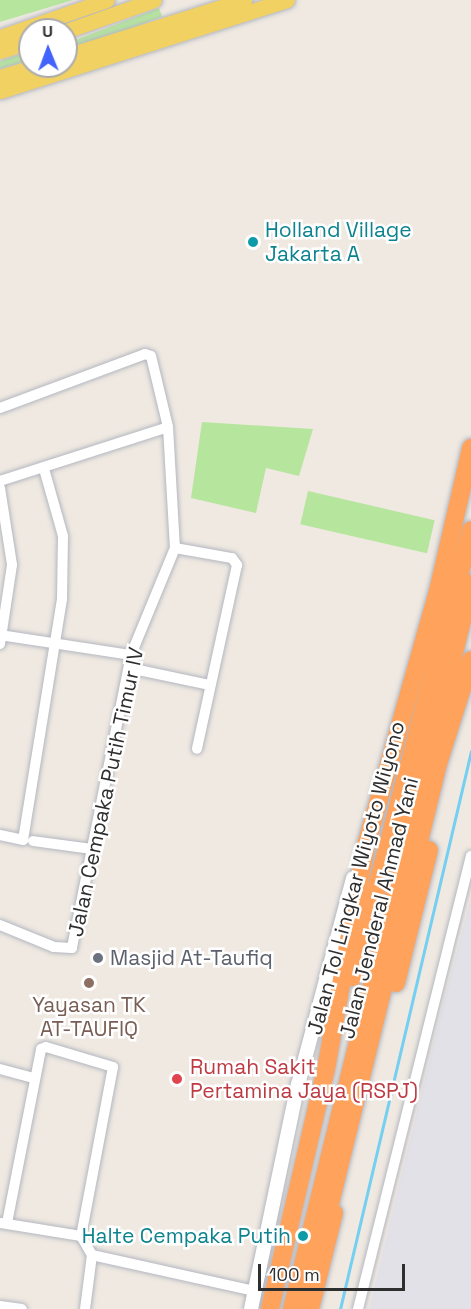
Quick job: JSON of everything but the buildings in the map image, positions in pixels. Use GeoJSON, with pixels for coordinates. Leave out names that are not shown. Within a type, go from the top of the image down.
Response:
{"type":"FeatureCollection","features":[{"type":"Feature","properties":{"kind":"highway","name":"Jalan Jenderal Ahmad Yani"},"geometry":{"type":"LineString","coordinates":[[270,1309],[326,1069],[361,860],[467,480],[471,448]]}},
{"type":"Feature","properties":{"kind":"highway","name":"Jalan Tol Lingkar Wiyoto Wiyono"},"geometry":{"type":"LineString","coordinates":[[277,1309],[367,919],[471,530]]}},
{"type":"Feature","properties":{"kind":"highway","name":"Jalan Tol Lingkar Wiyoto Wiyono"},"geometry":{"type":"LineString","coordinates":[[292,1309],[471,584]]}},
{"type":"Feature","properties":{"kind":"highway","name":"Jalan Jenderal Ahmad Yani"},"geometry":{"type":"LineString","coordinates":[[305,1309],[443,754],[467,686],[471,660]]}},
{"type":"Feature","properties":{"kind":"highway"},"geometry":{"type":"LineString","coordinates":[[310,1309],[352,1140],[414,922],[443,754]]}},
{"type":"Feature","properties":{"kind":"highway"},"geometry":{"type":"LineString","coordinates":[[256,1300],[290,1187],[324,1051],[361,860]]}},
{"type":"Feature","properties":{"kind":"main road"},"geometry":{"type":"LineString","coordinates":[[0,37],[107,0]]}},
{"type":"Feature","properties":{"kind":"main road"},"geometry":{"type":"LineString","coordinates":[[78,27],[154,0]]}},
{"type":"Feature","properties":{"kind":"main road"},"geometry":{"type":"LineString","coordinates":[[78,52],[244,0]]}},
{"type":"Feature","properties":{"kind":"main road"},"geometry":{"type":"LineString","coordinates":[[0,91],[287,0]]}},
{"type":"Feature","properties":{"kind":"main road"},"geometry":{"type":"LineString","coordinates":[[0,51],[18,46]]}},
{"type":"Feature","properties":{"kind":"main road"},"geometry":{"type":"LineString","coordinates":[[0,78],[18,72]]}},
{"type":"Feature","properties":{"kind":"main road","name":"Jalan Jenderal Ahmad Yani"},"geometry":{"type":"LineString","coordinates":[[251,1309],[256,1300],[298,1085],[361,860]]}},
{"type":"Feature","properties":{"kind":"street","name":"Jalan Cempaka Putih Timur IV"},"geometry":{"type":"LineString","coordinates":[[0,408],[145,354],[151,356],[168,427],[175,548],[131,655],[72,948],[54,947],[0,925]]}},
{"type":"Feature","properties":{"kind":"street"},"geometry":{"type":"LineString","coordinates":[[0,481],[44,469],[168,427]]}},
{"type":"Feature","properties":{"kind":"street"},"geometry":{"type":"LineString","coordinates":[[28,840],[56,647],[65,558],[44,469]]}},
{"type":"Feature","properties":{"kind":"street"},"geometry":{"type":"LineString","coordinates":[[0,488],[12,565],[0,638],[131,655]]}},
{"type":"Feature","properties":{"kind":"street"},"geometry":{"type":"LineString","coordinates":[[175,548],[232,558],[237,565],[197,749]]}},
{"type":"Feature","properties":{"kind":"street"},"geometry":{"type":"LineString","coordinates":[[129,668],[210,685]]}},
{"type":"Feature","properties":{"kind":"street"},"geometry":{"type":"LineString","coordinates":[[0,835],[92,849]]}},
{"type":"Feature","properties":{"kind":"street"},"geometry":{"type":"LineString","coordinates":[[358,1309],[471,856]]}},
{"type":"Feature","properties":{"kind":"street"},"geometry":{"type":"LineString","coordinates":[[81,1236],[4,1223],[40,1049],[46,1047],[113,1067],[81,1236],[92,1255],[85,1309]]}},
{"type":"Feature","properties":{"kind":"street"},"geometry":{"type":"LineString","coordinates":[[0,1069],[34,1078]]}},
{"type":"Feature","properties":{"kind":"street"},"geometry":{"type":"LineString","coordinates":[[92,1255],[256,1300]]}},
{"type":"Feature","properties":{"kind":"street"},"geometry":{"type":"LineString","coordinates":[[0,1306],[22,1309]]}},
{"type":"Feature","properties":{"kind":"shaded area"},"geometry":{"type":"Polygon","coordinates":[[[471,898],[471,1309],[369,1309],[443,1004],[471,898]]]}},
{"type":"Feature","properties":{"kind":"green space"},"geometry":{"type":"Polygon","coordinates":[[[0,0],[73,0],[0,22],[0,0]]]}},
{"type":"Feature","properties":{"kind":"green space"},"geometry":{"type":"Polygon","coordinates":[[[159,8],[162,16],[78,49],[78,39],[159,8]]]}},
{"type":"Feature","properties":{"kind":"green space"},"geometry":{"type":"Polygon","coordinates":[[[18,55],[18,64],[0,69],[0,61],[18,55]]]}},
{"type":"Feature","properties":{"kind":"green space"},"geometry":{"type":"Polygon","coordinates":[[[202,422],[313,429],[299,476],[266,468],[256,513],[191,498],[202,422]]]}},
{"type":"Feature","properties":{"kind":"green space"},"geometry":{"type":"Polygon","coordinates":[[[308,491],[435,520],[427,553],[300,524],[308,491]]]}},
{"type":"Feature","properties":{"kind":"waterway"},"geometry":{"type":"LineString","coordinates":[[340,1309],[471,751]]}},
{"type":"Feature","properties":{"kind":"place","name":"Holland Village Jakarta A"},"geometry":{"type":"Point","coordinates":[253,242]}},
{"type":"Feature","properties":{"kind":"place","name":"Masjid At-Taufiq"},"geometry":{"type":"Point","coordinates":[98,958]}},
{"type":"Feature","properties":{"kind":"place","name":"Yayasan TK AT-TAUFIQ"},"geometry":{"type":"Point","coordinates":[89,983]}},
{"type":"Feature","properties":{"kind":"place","name":"Rumah Sakit Pertamina Jaya (RSPJ)"},"geometry":{"type":"Point","coordinates":[177,1079]}},
{"type":"Feature","properties":{"kind":"place","name":"Halte Cempaka Putih"},"geometry":{"type":"Point","coordinates":[303,1236]}}]}
